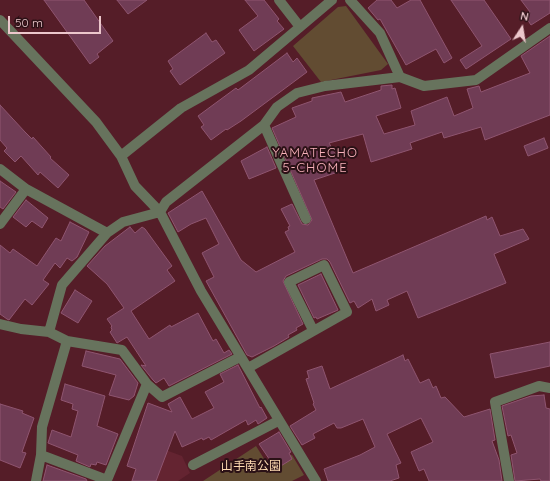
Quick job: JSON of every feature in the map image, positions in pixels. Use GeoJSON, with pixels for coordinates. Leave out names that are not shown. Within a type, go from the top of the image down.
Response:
{"type":"FeatureCollection","features":[{"type":"Feature","properties":{"kind":"street"},"geometry":{"type":"LineString","coordinates":[[279,0],[300,27]]}},
{"type":"Feature","properties":{"kind":"street"},"geometry":{"type":"LineString","coordinates":[[121,156],[181,108],[249,70],[332,0]]}},
{"type":"Feature","properties":{"kind":"street"},"geometry":{"type":"LineString","coordinates":[[350,0],[380,33],[400,77]]}},
{"type":"Feature","properties":{"kind":"street"},"geometry":{"type":"LineString","coordinates":[[0,20],[96,122],[121,156],[135,186],[160,212],[201,291],[278,421],[316,481]]}},
{"type":"Feature","properties":{"kind":"street"},"geometry":{"type":"LineString","coordinates":[[49,332],[62,285],[107,233],[123,222],[160,212],[166,202],[264,125],[277,106],[297,93],[325,86],[400,77],[424,86],[476,80],[550,28]]}},
{"type":"Feature","properties":{"kind":"street"},"geometry":{"type":"LineString","coordinates":[[264,125],[306,219]]}},
{"type":"Feature","properties":{"kind":"street"},"geometry":{"type":"LineString","coordinates":[[0,169],[26,189],[107,233]]}},
{"type":"Feature","properties":{"kind":"street"},"geometry":{"type":"LineString","coordinates":[[0,224],[26,189]]}},
{"type":"Feature","properties":{"kind":"street"},"geometry":{"type":"LineString","coordinates":[[248,368],[313,330],[348,312],[324,266],[289,282],[313,330]]}},
{"type":"Feature","properties":{"kind":"street"},"geometry":{"type":"LineString","coordinates":[[0,324],[21,329],[49,332],[67,341],[122,350],[147,384],[162,397],[240,357]]}},
{"type":"Feature","properties":{"kind":"street"},"geometry":{"type":"LineString","coordinates":[[36,481],[41,455],[42,427],[67,341]]}},
{"type":"Feature","properties":{"kind":"street"},"geometry":{"type":"LineString","coordinates":[[41,455],[107,480],[147,384]]}},
{"type":"Feature","properties":{"kind":"street"},"geometry":{"type":"LineString","coordinates":[[509,481],[496,402],[538,386],[550,388]]}},
{"type":"Feature","properties":{"kind":"street"},"geometry":{"type":"LineString","coordinates":[[193,465],[278,421]]}},
{"type":"Feature","properties":{"kind":"shaded area"},"geometry":{"type":"Polygon","coordinates":[[[144,442],[182,456],[190,473],[178,481],[131,481],[144,442]]]}},
{"type":"Feature","properties":{"kind":"green space"},"geometry":{"type":"Polygon","coordinates":[[[346,6],[388,64],[381,70],[321,82],[293,46],[338,7],[346,6]]]}},
{"type":"Feature","properties":{"kind":"green space","name":"山手南公園"},"geometry":{"type":"Polygon","coordinates":[[[256,446],[268,465],[292,455],[304,475],[292,481],[203,481],[256,446]]]}},
{"type":"Feature","properties":{"kind":"building"},"geometry":{"type":"Polygon","coordinates":[[[44,0],[84,0],[113,41],[97,54],[99,57],[90,64],[44,0]]]}},
{"type":"Feature","properties":{"kind":"building"},"geometry":{"type":"Polygon","coordinates":[[[117,0],[147,0],[128,14],[117,0]]]}},
{"type":"Feature","properties":{"kind":"building"},"geometry":{"type":"Polygon","coordinates":[[[245,0],[264,0],[279,19],[277,21],[284,29],[254,51],[239,30],[258,16],[245,0]]]}},
{"type":"Feature","properties":{"kind":"building"},"geometry":{"type":"Polygon","coordinates":[[[377,0],[391,0],[397,8],[411,0],[420,0],[452,58],[444,63],[436,49],[406,65],[380,19],[378,20],[368,8],[377,0]]]}},
{"type":"Feature","properties":{"kind":"building"},"geometry":{"type":"Polygon","coordinates":[[[451,0],[484,0],[511,39],[466,69],[460,60],[482,46],[451,0]]]}},
{"type":"Feature","properties":{"kind":"building"},"geometry":{"type":"Polygon","coordinates":[[[521,0],[550,0],[550,13],[531,25],[525,16],[530,12],[521,0]]]}},
{"type":"Feature","properties":{"kind":"building"},"geometry":{"type":"Polygon","coordinates":[[[206,33],[212,42],[216,40],[225,53],[180,85],[170,71],[173,69],[168,61],[206,33]]]}},
{"type":"Feature","properties":{"kind":"building"},"geometry":{"type":"Polygon","coordinates":[[[550,36],[550,115],[485,140],[481,127],[444,138],[442,132],[410,143],[412,149],[371,162],[363,134],[329,143],[344,170],[314,180],[353,273],[486,216],[487,220],[492,217],[500,236],[523,229],[529,239],[494,254],[506,283],[418,318],[407,291],[387,300],[389,305],[376,311],[372,299],[358,308],[354,301],[350,303],[330,262],[327,259],[322,259],[286,276],[283,281],[303,324],[296,328],[297,330],[288,335],[289,337],[274,346],[252,357],[247,355],[206,281],[214,277],[202,253],[219,244],[206,218],[191,224],[178,232],[168,213],[202,191],[241,260],[256,272],[295,252],[285,232],[289,230],[288,227],[290,226],[281,209],[292,204],[302,224],[308,225],[312,220],[272,128],[296,117],[292,108],[312,101],[312,98],[341,92],[345,102],[381,90],[381,86],[392,85],[392,89],[395,88],[401,108],[376,116],[384,134],[415,125],[411,111],[447,97],[454,116],[473,108],[467,89],[479,86],[481,92],[530,73],[521,56],[550,36]]]}},
{"type":"Feature","properties":{"kind":"building"},"geometry":{"type":"Polygon","coordinates":[[[287,53],[293,62],[297,58],[307,72],[241,121],[227,130],[226,129],[211,140],[201,127],[204,125],[198,116],[236,88],[238,90],[287,53]]]}},
{"type":"Feature","properties":{"kind":"building"},"geometry":{"type":"Polygon","coordinates":[[[0,105],[32,139],[33,137],[51,157],[50,158],[69,175],[58,188],[40,172],[38,175],[21,156],[15,162],[4,151],[7,148],[0,140],[0,105]]]}},
{"type":"Feature","properties":{"kind":"building"},"geometry":{"type":"Polygon","coordinates":[[[544,138],[548,148],[528,156],[524,146],[544,138]]]}},
{"type":"Feature","properties":{"kind":"building"},"geometry":{"type":"Polygon","coordinates":[[[267,147],[276,168],[249,179],[241,161],[267,147]]]}},
{"type":"Feature","properties":{"kind":"building"},"geometry":{"type":"Polygon","coordinates":[[[0,181],[16,192],[3,209],[0,207],[0,181]]]}},
{"type":"Feature","properties":{"kind":"building"},"geometry":{"type":"Polygon","coordinates":[[[26,200],[48,218],[42,228],[32,221],[26,227],[13,217],[26,200]]]}},
{"type":"Feature","properties":{"kind":"building"},"geometry":{"type":"Polygon","coordinates":[[[70,222],[89,232],[77,257],[72,261],[67,258],[60,268],[55,263],[43,280],[49,284],[32,305],[25,299],[9,320],[7,319],[0,314],[0,245],[10,253],[13,249],[37,266],[56,238],[61,241],[70,222]]]}},
{"type":"Feature","properties":{"kind":"building"},"geometry":{"type":"Polygon","coordinates":[[[130,227],[135,233],[142,227],[145,229],[172,266],[167,270],[175,281],[131,311],[149,339],[170,325],[171,327],[198,313],[213,341],[216,339],[224,353],[229,350],[232,354],[169,386],[164,378],[156,383],[153,380],[141,365],[146,366],[127,337],[117,343],[110,332],[112,330],[112,326],[107,319],[124,308],[107,284],[87,266],[105,246],[130,227]]]}},
{"type":"Feature","properties":{"kind":"building"},"geometry":{"type":"Polygon","coordinates":[[[321,274],[338,310],[317,319],[316,317],[314,318],[298,285],[321,274]]]}},
{"type":"Feature","properties":{"kind":"building"},"geometry":{"type":"Polygon","coordinates":[[[75,290],[92,301],[78,323],[61,313],[75,290]]]}},
{"type":"Feature","properties":{"kind":"building"},"geometry":{"type":"Polygon","coordinates":[[[550,342],[550,366],[495,378],[490,354],[550,342]]]}},
{"type":"Feature","properties":{"kind":"building"},"geometry":{"type":"Polygon","coordinates":[[[86,351],[120,359],[138,383],[134,396],[129,400],[109,395],[116,375],[82,366],[86,351]]]}},
{"type":"Feature","properties":{"kind":"building"},"geometry":{"type":"Polygon","coordinates":[[[403,355],[405,361],[408,359],[420,383],[429,379],[433,388],[436,386],[441,398],[445,397],[464,417],[490,409],[495,440],[492,441],[499,460],[502,481],[429,481],[424,469],[419,471],[411,452],[433,442],[421,418],[387,434],[401,463],[396,465],[399,478],[390,481],[328,481],[324,469],[360,455],[375,447],[363,419],[341,428],[337,428],[334,423],[313,434],[315,438],[302,445],[290,426],[316,410],[306,379],[309,378],[307,371],[322,366],[330,389],[403,355]]]}},
{"type":"Feature","properties":{"kind":"building"},"geometry":{"type":"Polygon","coordinates":[[[238,365],[260,408],[261,407],[267,418],[258,424],[256,420],[248,425],[246,420],[211,440],[209,437],[203,440],[202,438],[182,447],[175,431],[156,481],[132,481],[136,469],[127,466],[148,403],[172,412],[168,404],[180,397],[192,419],[214,408],[205,392],[224,382],[220,374],[238,365]]]}},
{"type":"Feature","properties":{"kind":"building"},"geometry":{"type":"Polygon","coordinates":[[[65,384],[105,396],[97,426],[118,434],[106,465],[97,462],[96,465],[91,464],[90,467],[76,461],[78,455],[48,443],[52,430],[71,437],[78,411],[72,409],[73,404],[61,400],[65,384]]]}},
{"type":"Feature","properties":{"kind":"building"},"geometry":{"type":"Polygon","coordinates":[[[544,395],[546,408],[550,409],[550,481],[541,481],[540,479],[515,481],[511,455],[517,453],[511,435],[508,436],[502,406],[531,396],[544,395]]]}},
{"type":"Feature","properties":{"kind":"building"},"geometry":{"type":"Polygon","coordinates":[[[0,404],[23,411],[22,413],[34,418],[22,452],[26,453],[20,468],[0,460],[0,404]]]}},
{"type":"Feature","properties":{"kind":"building"},"geometry":{"type":"Polygon","coordinates":[[[279,432],[291,452],[289,453],[292,459],[276,469],[259,444],[279,432]]]}},
{"type":"Feature","properties":{"kind":"building"},"geometry":{"type":"Polygon","coordinates":[[[47,465],[86,479],[87,481],[43,481],[47,465]]]}},
{"type":"Feature","properties":{"kind":"district","name":"YAMATECHO 5-CHOME"},"geometry":{"type":"Point","coordinates":[315,160]}}]}
